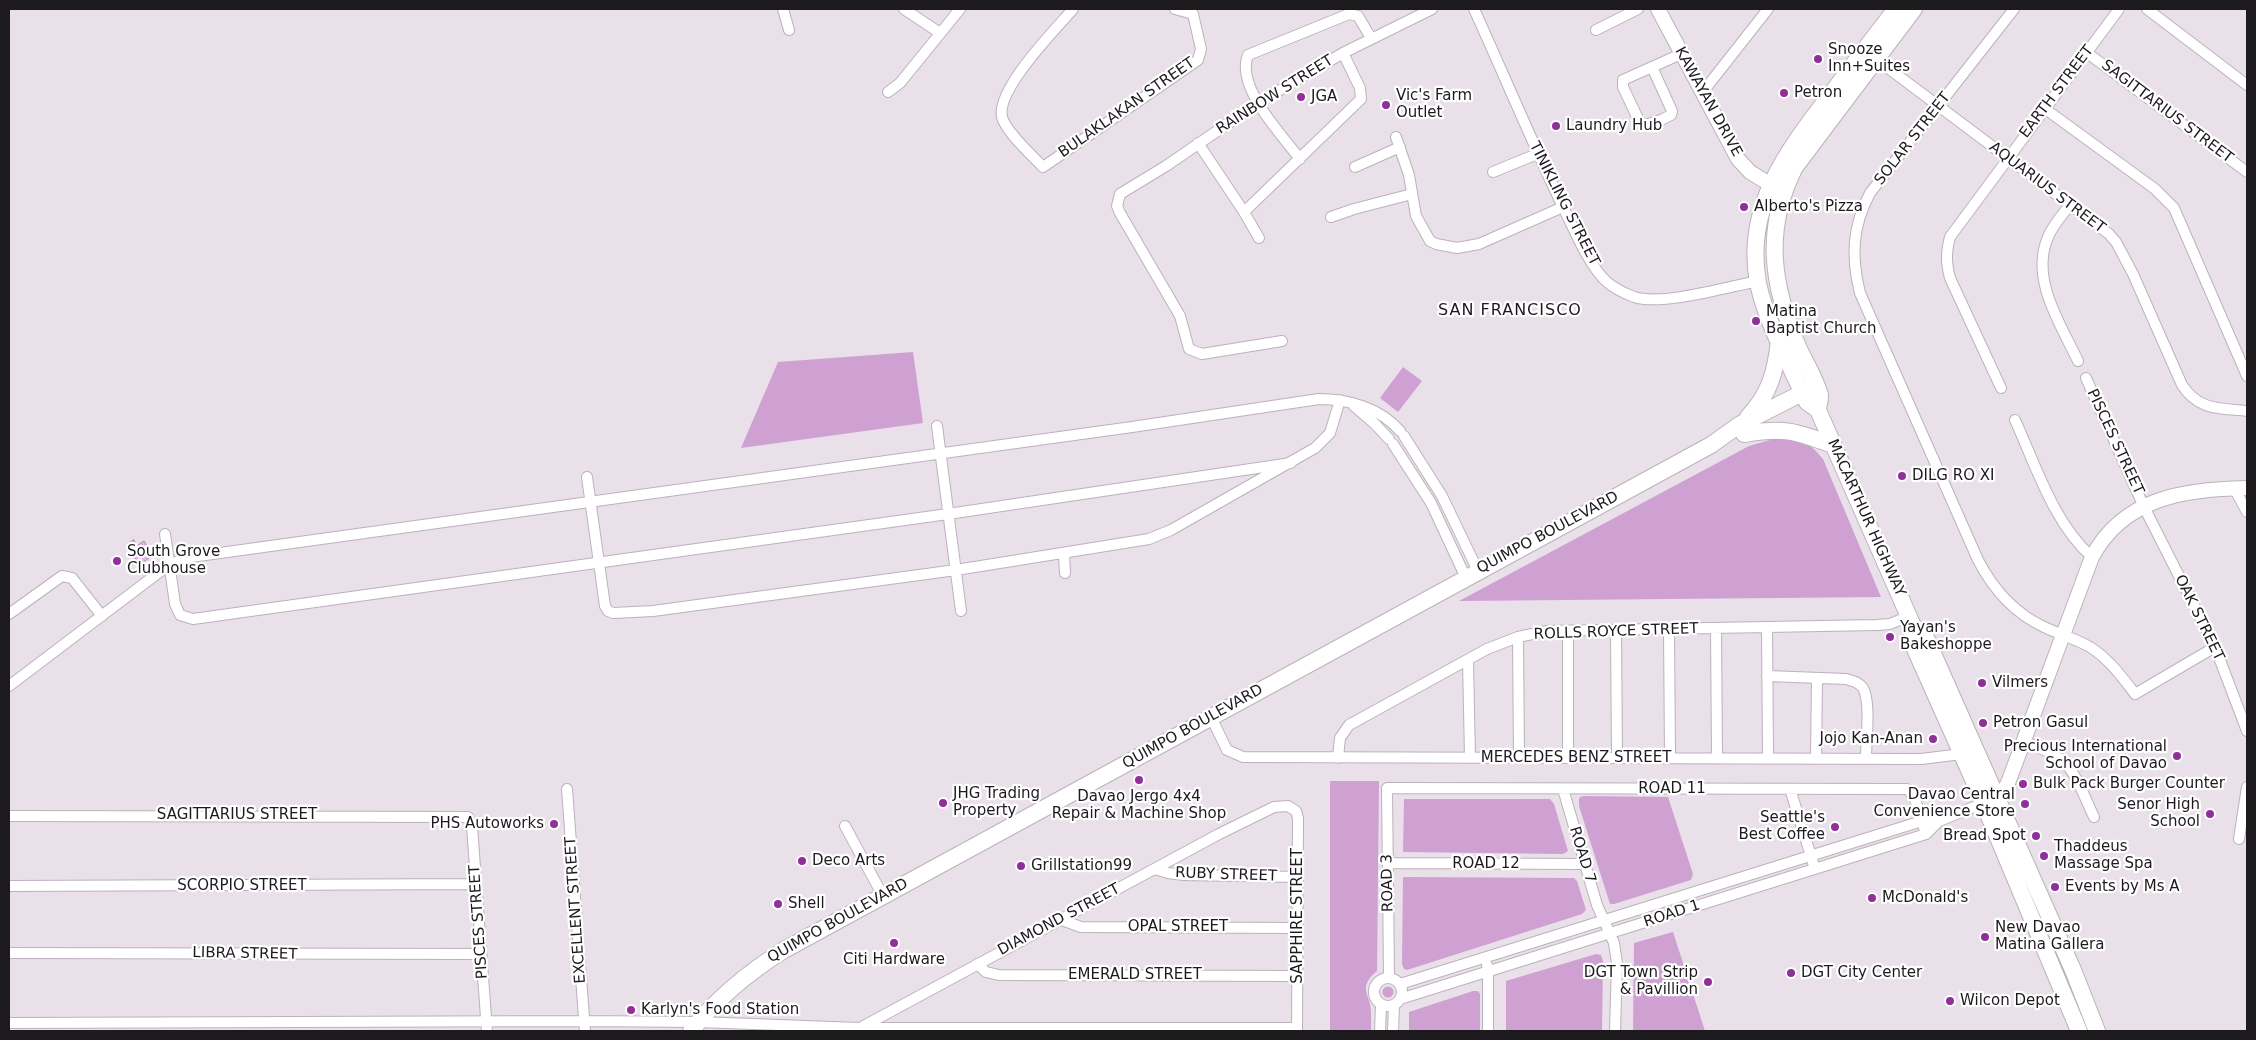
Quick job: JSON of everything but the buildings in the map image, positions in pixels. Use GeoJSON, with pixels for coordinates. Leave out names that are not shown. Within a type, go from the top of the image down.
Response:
{"type":"FeatureCollection","features":[{"type":"Feature","properties":{"kind":"main road","name":"MACARTHUR HIGHWAY"},"geometry":{"type":"LineString","coordinates":[[1896,9],[1870,54],[1795,167],[1784,189],[1776,219],[1774,237],[1775,274],[1780,299],[1813,397],[1911,621],[1924,634],[1990,800],[2038,911],[2058,977],[2079,1031]]}},
{"type":"Feature","properties":{"kind":"main road","name":"MACARTHUR HIGHWAY"},"geometry":{"type":"LineString","coordinates":[[1813,397],[1779,340],[1762,298],[1758,281],[1756,250],[1759,229],[1771,185],[1792,144],[1870,54],[1914,9]]}},
{"type":"Feature","properties":{"kind":"main road"},"geometry":{"type":"LineString","coordinates":[[1742,430],[1768,391],[1776,366],[1779,340]]}},
{"type":"Feature","properties":{"kind":"main road","name":"QUIMPO BOULEVARD"},"geometry":{"type":"LineString","coordinates":[[695,1026],[733,987],[759,966],[784,950],[1711,445],[1813,397]]}},
{"type":"Feature","properties":{"kind":"main road"},"geometry":{"type":"LineString","coordinates":[[1742,430],[1788,430],[1833,445]]}},
{"type":"Feature","properties":{"kind":"main road","name":"MACARTHUR HIGHWAY"},"geometry":{"type":"LineString","coordinates":[[1911,621],[1911,640],[1962,754],[1990,800]]}},
{"type":"Feature","properties":{"kind":"main road","name":"MACARTHUR HIGHWAY"},"geometry":{"type":"LineString","coordinates":[[2038,911],[2073,970],[2097,1031]]}},
{"type":"Feature","properties":{"kind":"main road"},"geometry":{"type":"LineString","coordinates":[[2058,977],[2073,970]]}},
{"type":"Feature","properties":{"kind":"street"},"geometry":{"type":"LineString","coordinates":[[783,9],[789,30]]}},
{"type":"Feature","properties":{"kind":"street"},"geometry":{"type":"LineString","coordinates":[[904,9],[940,33]]}},
{"type":"Feature","properties":{"kind":"street"},"geometry":{"type":"LineString","coordinates":[[888,92],[900,82],[960,9]]}},
{"type":"Feature","properties":{"kind":"street","name":"BULAKLAKAN STREET"},"geometry":{"type":"LineString","coordinates":[[1073,9],[1010,84],[1001,108],[1002,119],[1008,128],[1043,167],[1198,60],[1201,49],[1197,11]]}},
{"type":"Feature","properties":{"kind":"street"},"geometry":{"type":"LineString","coordinates":[[1175,9],[1197,11]]}},
{"type":"Feature","properties":{"kind":"street","name":"RAINBOW STREET"},"geometry":{"type":"LineString","coordinates":[[1282,341],[1202,354],[1189,349],[1180,316],[1120,213],[1118,199],[1123,191],[1166,166],[1258,103],[1371,38],[1432,9]]}},
{"type":"Feature","properties":{"kind":"street","name":"TINIKLING STREET"},"geometry":{"type":"LineString","coordinates":[[1474,9],[1537,154],[1563,208],[1597,270],[1607,282],[1635,297],[1651,299],[1675,298],[1758,281]]}},
{"type":"Feature","properties":{"kind":"street"},"geometry":{"type":"LineString","coordinates":[[1596,30],[1638,9]]}},
{"type":"Feature","properties":{"kind":"street","name":"KAWAYAN DRIVE"},"geometry":{"type":"LineString","coordinates":[[1658,9],[1742,164],[1754,176],[1771,185]]}},
{"type":"Feature","properties":{"kind":"street"},"geometry":{"type":"LineString","coordinates":[[1702,93],[1768,9]]}},
{"type":"Feature","properties":{"kind":"street","name":"SOLAR STREET"},"geometry":{"type":"LineString","coordinates":[[2014,9],[1870,193],[1858,219],[1853,248],[1856,279],[1866,311],[1978,560],[1992,585],[2002,597],[2030,619],[2089,647],[2099,654],[2116,670],[2135,694],[2214,647]]}},
{"type":"Feature","properties":{"kind":"street","name":"EARTH STREET"},"geometry":{"type":"LineString","coordinates":[[2001,388],[1950,278],[1946,264],[1946,251],[1950,237],[1958,223],[2119,9]]}},
{"type":"Feature","properties":{"kind":"street"},"geometry":{"type":"LineString","coordinates":[[2147,9],[2247,84]]}},
{"type":"Feature","properties":{"kind":"street"},"geometry":{"type":"LineString","coordinates":[[1300,159],[1258,103],[1250,85],[1245,65],[1248,56],[1253,52],[1349,14],[1358,16],[1371,38]]}},
{"type":"Feature","properties":{"kind":"street","name":"SAGITTARIUS STREET"},"geometry":{"type":"LineString","coordinates":[[2086,52],[2247,172]]}},
{"type":"Feature","properties":{"kind":"street"},"geometry":{"type":"LineString","coordinates":[[1244,212],[1361,99],[1360,88],[1344,53]]}},
{"type":"Feature","properties":{"kind":"street"},"geometry":{"type":"LineString","coordinates":[[1652,67],[1672,111],[1671,114],[1661,120],[1645,125],[1640,122],[1622,83],[1626,78],[1681,54]]}},
{"type":"Feature","properties":{"kind":"street","name":"AQUARIUS STREET"},"geometry":{"type":"LineString","coordinates":[[1870,54],[2116,242],[2142,294],[2182,385],[2189,395],[2195,401],[2205,406],[2247,410]]}},
{"type":"Feature","properties":{"kind":"street"},"geometry":{"type":"LineString","coordinates":[[2044,108],[2155,189],[2174,208],[2247,376]]}},
{"type":"Feature","properties":{"kind":"street"},"geometry":{"type":"LineString","coordinates":[[1396,137],[1409,176],[1416,216],[1430,241],[1444,247],[1457,248],[1479,244],[1563,208]]}},
{"type":"Feature","properties":{"kind":"street"},"geometry":{"type":"LineString","coordinates":[[1198,143],[1259,238]]}},
{"type":"Feature","properties":{"kind":"street"},"geometry":{"type":"LineString","coordinates":[[1355,167],[1400,147]]}},
{"type":"Feature","properties":{"kind":"street"},"geometry":{"type":"LineString","coordinates":[[1493,172],[1537,154]]}},
{"type":"Feature","properties":{"kind":"street"},"geometry":{"type":"LineString","coordinates":[[1332,217],[1354,209],[1412,194]]}},
{"type":"Feature","properties":{"kind":"street"},"geometry":{"type":"LineString","coordinates":[[2070,205],[2048,236],[2042,258],[2042,272],[2049,298],[2078,361]]}},
{"type":"Feature","properties":{"kind":"street","name":"PISCES STREET"},"geometry":{"type":"LineString","coordinates":[[2086,378],[2144,507]]}},
{"type":"Feature","properties":{"kind":"street"},"geometry":{"type":"LineString","coordinates":[[9,686],[170,564],[191,557],[1319,399],[1345,402],[1381,414],[1402,434],[1454,518],[1472,574]]}},
{"type":"Feature","properties":{"kind":"street"},"geometry":{"type":"LineString","coordinates":[[1345,402],[1375,424],[1391,442],[1431,504],[1472,574]]}},
{"type":"Feature","properties":{"kind":"street"},"geometry":{"type":"LineString","coordinates":[[588,477],[605,606],[608,611],[619,614],[956,570],[1130,544],[1160,536],[1315,448],[1330,433],[1345,402]]}},
{"type":"Feature","properties":{"kind":"street"},"geometry":{"type":"LineString","coordinates":[[2015,420],[2064,525],[2076,542],[2092,557]]}},
{"type":"Feature","properties":{"kind":"street"},"geometry":{"type":"LineString","coordinates":[[937,426],[961,611]]}},
{"type":"Feature","properties":{"kind":"street"},"geometry":{"type":"LineString","coordinates":[[1401,456],[1412,448]]}},
{"type":"Feature","properties":{"kind":"street"},"geometry":{"type":"LineString","coordinates":[[165,534],[178,611],[183,617],[193,618],[948,514],[1291,463]]}},
{"type":"Feature","properties":{"kind":"street"},"geometry":{"type":"LineString","coordinates":[[1990,800],[2002,793],[2008,783],[2092,557],[2109,531],[2125,517],[2144,507],[2183,493],[2241,488],[2247,512]]}},
{"type":"Feature","properties":{"kind":"street","name":"OAK STREET"},"geometry":{"type":"LineString","coordinates":[[2144,507],[2214,647],[2247,731]]}},
{"type":"Feature","properties":{"kind":"street"},"geometry":{"type":"LineString","coordinates":[[1064,554],[1065,573]]}},
{"type":"Feature","properties":{"kind":"street"},"geometry":{"type":"LineString","coordinates":[[9,614],[62,576],[72,578],[102,616]]}},
{"type":"Feature","properties":{"kind":"street","name":"ROLLS ROYCE STREET"},"geometry":{"type":"LineString","coordinates":[[1338,758],[1340,738],[1350,724],[1468,660],[1503,642],[1518,637],[1547,632],[1568,631],[1883,625],[1911,621]]}},
{"type":"Feature","properties":{"kind":"street"},"geometry":{"type":"LineString","coordinates":[[1767,627],[1768,758]]}},
{"type":"Feature","properties":{"kind":"street"},"geometry":{"type":"LineString","coordinates":[[1716,628],[1717,758]]}},
{"type":"Feature","properties":{"kind":"street"},"geometry":{"type":"LineString","coordinates":[[1670,629],[1670,758]]}},
{"type":"Feature","properties":{"kind":"street"},"geometry":{"type":"LineString","coordinates":[[1616,630],[1617,758]]}},
{"type":"Feature","properties":{"kind":"street"},"geometry":{"type":"LineString","coordinates":[[1568,631],[1568,758]]}},
{"type":"Feature","properties":{"kind":"street"},"geometry":{"type":"LineString","coordinates":[[1518,637],[1519,758]]}},
{"type":"Feature","properties":{"kind":"street"},"geometry":{"type":"LineString","coordinates":[[1468,660],[1470,758]]}},
{"type":"Feature","properties":{"kind":"street"},"geometry":{"type":"LineString","coordinates":[[1767,676],[1852,680],[1863,687],[1867,702],[1866,758]]}},
{"type":"Feature","properties":{"kind":"street"},"geometry":{"type":"LineString","coordinates":[[1816,758],[1817,678]]}},
{"type":"Feature","properties":{"kind":"street","name":"MERCEDES BENZ STREET"},"geometry":{"type":"LineString","coordinates":[[1211,717],[1227,750],[1237,755],[1338,758],[1932,759],[1962,754]]}},
{"type":"Feature","properties":{"kind":"street"},"geometry":{"type":"LineString","coordinates":[[2024,741],[2053,754],[2064,762],[2074,776],[2094,817]]}},
{"type":"Feature","properties":{"kind":"street"},"geometry":{"type":"LineString","coordinates":[[2239,839],[2247,787]]}},
{"type":"Feature","properties":{"kind":"street","name":"ROAD 11"},"geometry":{"type":"LineString","coordinates":[[1387,788],[1907,789],[1914,796],[1926,834]]}},
{"type":"Feature","properties":{"kind":"street","name":"ROAD 3"},"geometry":{"type":"LineString","coordinates":[[1387,788],[1389,978]]}},
{"type":"Feature","properties":{"kind":"street","name":"EXCELLENT STREET"},"geometry":{"type":"LineString","coordinates":[[567,789],[585,1026]]}},
{"type":"Feature","properties":{"kind":"street","name":"ROAD 7"},"geometry":{"type":"LineString","coordinates":[[1563,789],[1585,864],[1614,943],[1616,957],[1615,1031]]}},
{"type":"Feature","properties":{"kind":"street"},"geometry":{"type":"LineString","coordinates":[[1790,789],[1815,869]]}},
{"type":"Feature","properties":{"kind":"street","name":"ROAD 1"},"geometry":{"type":"LineString","coordinates":[[1400,984],[1854,841],[1922,821],[1938,821],[1990,800]]}},
{"type":"Feature","properties":{"kind":"street","name":"DIAMOND STREET"},"geometry":{"type":"LineString","coordinates":[[859,1028],[1155,868],[1274,807],[1288,806]]}},
{"type":"Feature","properties":{"kind":"street","name":"SAPPHIRE STREET"},"geometry":{"type":"LineString","coordinates":[[1288,806],[1296,811],[1298,818],[1297,1030]]}},
{"type":"Feature","properties":{"kind":"street","name":"SAGITTARIUS STREET"},"geometry":{"type":"LineString","coordinates":[[9,816],[464,816]]}},
{"type":"Feature","properties":{"kind":"street","name":"PISCES STREET"},"geometry":{"type":"LineString","coordinates":[[464,816],[471,820],[472,826],[487,1026]]}},
{"type":"Feature","properties":{"kind":"street","name":"ROAD 1"},"geometry":{"type":"LineString","coordinates":[[1397,1002],[1488,971],[1926,834],[1938,821]]}},
{"type":"Feature","properties":{"kind":"street"},"geometry":{"type":"LineString","coordinates":[[845,826],[883,896]]}},
{"type":"Feature","properties":{"kind":"street"},"geometry":{"type":"LineString","coordinates":[[1854,841],[1859,855]]}},
{"type":"Feature","properties":{"kind":"street","name":"ROAD 12"},"geometry":{"type":"LineString","coordinates":[[1388,863],[1585,864]]}},
{"type":"Feature","properties":{"kind":"street","name":"RUBY STREET"},"geometry":{"type":"LineString","coordinates":[[1155,868],[1168,873],[1184,875],[1298,877]]}},
{"type":"Feature","properties":{"kind":"street","name":"SCORPIO STREET"},"geometry":{"type":"LineString","coordinates":[[9,886],[475,884]]}},
{"type":"Feature","properties":{"kind":"street"},"geometry":{"type":"LineString","coordinates":[[1658,903],[1663,917]]}},
{"type":"Feature","properties":{"kind":"street","name":"OPAL STREET"},"geometry":{"type":"LineString","coordinates":[[1059,919],[1081,927],[1298,928]]}},
{"type":"Feature","properties":{"kind":"street","name":"LIBRA STREET"},"geometry":{"type":"LineString","coordinates":[[9,953],[482,954]]}},
{"type":"Feature","properties":{"kind":"street"},"geometry":{"type":"LineString","coordinates":[[1484,958],[1488,971],[1488,1031]]}},
{"type":"Feature","properties":{"kind":"street","name":"EMERALD STREET"},"geometry":{"type":"LineString","coordinates":[[977,964],[986,972],[999,975],[1297,976]]}},
{"type":"Feature","properties":{"kind":"street"},"geometry":{"type":"LineString","coordinates":[[1380,1031],[1380,1004],[1375,998],[1374,990],[1377,982],[1389,978],[1400,984],[1402,991],[1397,1002],[1393,1031]]}},
{"type":"Feature","properties":{"kind":"street"},"geometry":{"type":"LineString","coordinates":[[1380,1004],[1397,1002]]}},
{"type":"Feature","properties":{"kind":"street"},"geometry":{"type":"LineString","coordinates":[[9,1023],[21,1027],[695,1026],[1297,1030]]}},
{"type":"Feature","properties":{"kind":"shaded area"},"geometry":{"type":"Polygon","coordinates":[[[913,352],[923,423],[741,448],[778,362],[913,352]]]}},
{"type":"Feature","properties":{"kind":"shaded area"},"geometry":{"type":"Polygon","coordinates":[[[1403,367],[1422,381],[1398,412],[1380,398],[1403,367]]]}},
{"type":"Feature","properties":{"kind":"shaded area"},"geometry":{"type":"Polygon","coordinates":[[[1777,438],[1803,442],[1813,448],[1823,459],[1881,597],[1459,601],[1749,446],[1777,438]]]}},
{"type":"Feature","properties":{"kind":"shaded area"},"geometry":{"type":"Polygon","coordinates":[[[134,540],[137,546],[144,541],[148,548],[153,547],[154,554],[141,564],[139,561],[137,562],[128,544],[134,540]]]}},
{"type":"Feature","properties":{"kind":"shaded area"},"geometry":{"type":"Polygon","coordinates":[[[1330,781],[1379,781],[1377,971],[1367,982],[1366,986],[1371,1011],[1371,1031],[1330,1031],[1330,781]]]}},
{"type":"Feature","properties":{"kind":"shaded area"},"geometry":{"type":"Polygon","coordinates":[[[1583,796],[1668,797],[1693,874],[1691,880],[1610,904],[1579,806],[1579,798],[1583,796]]]}},
{"type":"Feature","properties":{"kind":"shaded area"},"geometry":{"type":"Polygon","coordinates":[[[1404,799],[1550,799],[1554,804],[1568,851],[1563,854],[1403,852],[1404,799]]]}},
{"type":"Feature","properties":{"kind":"shaded area"},"geometry":{"type":"Polygon","coordinates":[[[1403,877],[1574,878],[1577,881],[1586,910],[1582,914],[1407,970],[1404,969],[1402,964],[1403,877]]]}},
{"type":"Feature","properties":{"kind":"shaded area"},"geometry":{"type":"Polygon","coordinates":[[[1673,932],[1705,1031],[1633,1031],[1634,943],[1673,932]]]}},
{"type":"Feature","properties":{"kind":"shaded area"},"geometry":{"type":"Polygon","coordinates":[[[1596,954],[1601,955],[1603,961],[1602,1031],[1506,1031],[1506,981],[1596,954]]]}},
{"type":"Feature","properties":{"kind":"shaded area"},"geometry":{"type":"Polygon","coordinates":[[[1386,987],[1390,987],[1393,992],[1392,996],[1386,997],[1383,994],[1383,990],[1386,987]]]}},
{"type":"Feature","properties":{"kind":"shaded area"},"geometry":{"type":"Polygon","coordinates":[[[1478,991],[1480,994],[1480,1031],[1409,1031],[1409,1012],[1478,991]]]}},
{"type":"Feature","properties":{"kind":"place","name":"Snooze Inn+Suites"},"geometry":{"type":"Point","coordinates":[1818,59]}},
{"type":"Feature","properties":{"kind":"place","name":"Petron"},"geometry":{"type":"Point","coordinates":[1784,93]}},
{"type":"Feature","properties":{"kind":"place","name":"JGA"},"geometry":{"type":"Point","coordinates":[1301,97]}},
{"type":"Feature","properties":{"kind":"place","name":"Vic's Farm Outlet"},"geometry":{"type":"Point","coordinates":[1386,105]}},
{"type":"Feature","properties":{"kind":"place","name":"Laundry Hub"},"geometry":{"type":"Point","coordinates":[1556,126]}},
{"type":"Feature","properties":{"kind":"place","name":"Alberto's Pizza"},"geometry":{"type":"Point","coordinates":[1744,207]}},
{"type":"Feature","properties":{"kind":"place","name":"Matina Baptist Church"},"geometry":{"type":"Point","coordinates":[1756,321]}},
{"type":"Feature","properties":{"kind":"place","name":"DILG RO XI"},"geometry":{"type":"Point","coordinates":[1902,476]}},
{"type":"Feature","properties":{"kind":"place","name":"South Grove Clubhouse"},"geometry":{"type":"Point","coordinates":[117,561]}},
{"type":"Feature","properties":{"kind":"place","name":"Yayan's Bakeshoppe"},"geometry":{"type":"Point","coordinates":[1890,637]}},
{"type":"Feature","properties":{"kind":"place","name":"Vilmers"},"geometry":{"type":"Point","coordinates":[1982,683]}},
{"type":"Feature","properties":{"kind":"place","name":"Petron Gasul"},"geometry":{"type":"Point","coordinates":[1983,723]}},
{"type":"Feature","properties":{"kind":"place","name":"Jojo Kan-Anan"},"geometry":{"type":"Point","coordinates":[1933,739]}},
{"type":"Feature","properties":{"kind":"place","name":"Precious International School of Davao"},"geometry":{"type":"Point","coordinates":[2177,756]}},
{"type":"Feature","properties":{"kind":"place","name":"Davao Jergo 4x4 Repair & Machine Shop"},"geometry":{"type":"Point","coordinates":[1139,780]}},
{"type":"Feature","properties":{"kind":"place","name":"Bulk Pack Burger Counter"},"geometry":{"type":"Point","coordinates":[2023,784]}},
{"type":"Feature","properties":{"kind":"place","name":"JHG Trading Property"},"geometry":{"type":"Point","coordinates":[943,803]}},
{"type":"Feature","properties":{"kind":"place","name":"Davao Central Convenience Store"},"geometry":{"type":"Point","coordinates":[2025,804]}},
{"type":"Feature","properties":{"kind":"place","name":"Senor High School"},"geometry":{"type":"Point","coordinates":[2210,814]}},
{"type":"Feature","properties":{"kind":"place","name":"PHS Autoworks"},"geometry":{"type":"Point","coordinates":[554,824]}},
{"type":"Feature","properties":{"kind":"place","name":"Seattle's Best Coffee"},"geometry":{"type":"Point","coordinates":[1835,827]}},
{"type":"Feature","properties":{"kind":"place","name":"Bread Spot"},"geometry":{"type":"Point","coordinates":[2036,836]}},
{"type":"Feature","properties":{"kind":"place","name":"Thaddeus Massage Spa"},"geometry":{"type":"Point","coordinates":[2044,856]}},
{"type":"Feature","properties":{"kind":"place","name":"Deco Arts"},"geometry":{"type":"Point","coordinates":[802,861]}},
{"type":"Feature","properties":{"kind":"place","name":"Grillstation99"},"geometry":{"type":"Point","coordinates":[1021,866]}},
{"type":"Feature","properties":{"kind":"place","name":"Events by Ms A"},"geometry":{"type":"Point","coordinates":[2055,887]}},
{"type":"Feature","properties":{"kind":"place","name":"McDonald's"},"geometry":{"type":"Point","coordinates":[1872,898]}},
{"type":"Feature","properties":{"kind":"place","name":"Shell"},"geometry":{"type":"Point","coordinates":[778,904]}},
{"type":"Feature","properties":{"kind":"place","name":"New Davao Matina Gallera"},"geometry":{"type":"Point","coordinates":[1985,937]}},
{"type":"Feature","properties":{"kind":"place","name":"Citi Hardware"},"geometry":{"type":"Point","coordinates":[894,943]}},
{"type":"Feature","properties":{"kind":"place","name":"DGT City Center"},"geometry":{"type":"Point","coordinates":[1791,973]}},
{"type":"Feature","properties":{"kind":"place","name":"DGT Town Strip & Pavillion"},"geometry":{"type":"Point","coordinates":[1708,982]}},
{"type":"Feature","properties":{"kind":"place","name":"Wilcon Depot"},"geometry":{"type":"Point","coordinates":[1950,1001]}},
{"type":"Feature","properties":{"kind":"place","name":"Karlyn's Food Station"},"geometry":{"type":"Point","coordinates":[631,1010]}},
{"type":"Feature","properties":{"kind":"district","name":"SAN FRANCISCO"},"geometry":{"type":"Point","coordinates":[1510,311]}}]}
